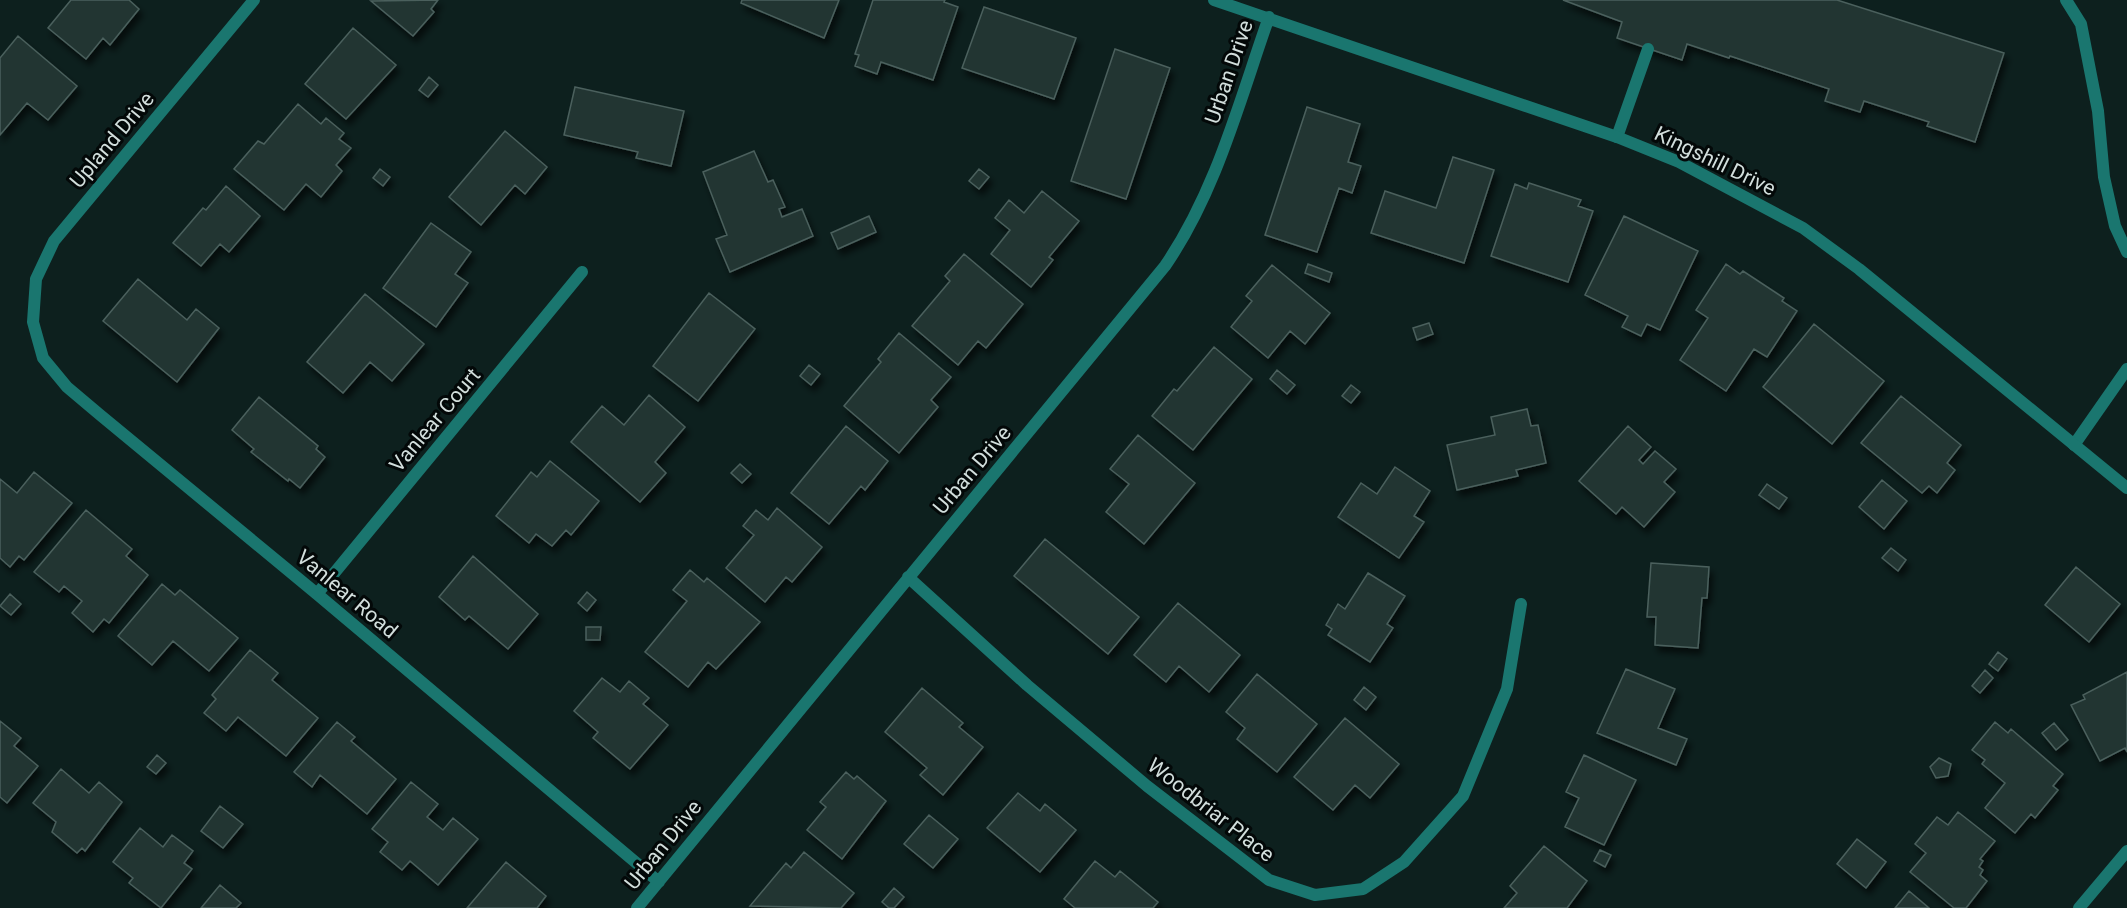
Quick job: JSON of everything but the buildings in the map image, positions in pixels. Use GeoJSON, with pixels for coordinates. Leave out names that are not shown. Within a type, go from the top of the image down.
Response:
{"type":"FeatureCollection","features":[{"type":"Feature","properties":{"kind":"street","name":"Upland Drive"},"geometry":{"type":"LineString","coordinates":[[33,322],[36,279],[54,241],[254,0]]}},
{"type":"Feature","properties":{"kind":"street","name":"Kingshill Drive"},"geometry":{"type":"LineString","coordinates":[[1214,0],[1617,137],[1679,162],[1803,228],[1859,269],[2127,488]]}},
{"type":"Feature","properties":{"kind":"street"},"geometry":{"type":"LineString","coordinates":[[2066,0],[2081,24],[2098,111],[2104,177],[2115,226],[2127,252]]}},
{"type":"Feature","properties":{"kind":"street","name":"Urban Drive"},"geometry":{"type":"LineString","coordinates":[[637,908],[1165,266],[1181,242],[1213,177],[1269,17]]}},
{"type":"Feature","properties":{"kind":"street"},"geometry":{"type":"LineString","coordinates":[[1617,137],[1648,49]]}},
{"type":"Feature","properties":{"kind":"street","name":"Vanlear Court"},"geometry":{"type":"LineString","coordinates":[[317,594],[582,272]]}},
{"type":"Feature","properties":{"kind":"street","name":"Vanlear Road"},"geometry":{"type":"LineString","coordinates":[[33,322],[43,358],[67,387],[317,594],[658,882]]}},
{"type":"Feature","properties":{"kind":"street"},"geometry":{"type":"LineString","coordinates":[[2074,445],[2127,369]]}},
{"type":"Feature","properties":{"kind":"street","name":"Woodbriar Place"},"geometry":{"type":"LineString","coordinates":[[908,577],[1028,685],[1147,786],[1269,880],[1315,896],[1364,889],[1372,884],[1404,862],[1463,796],[1508,689],[1521,604]]}},
{"type":"Feature","properties":{"kind":"street"},"geometry":{"type":"LineString","coordinates":[[2079,908],[2127,851]]}}]}
